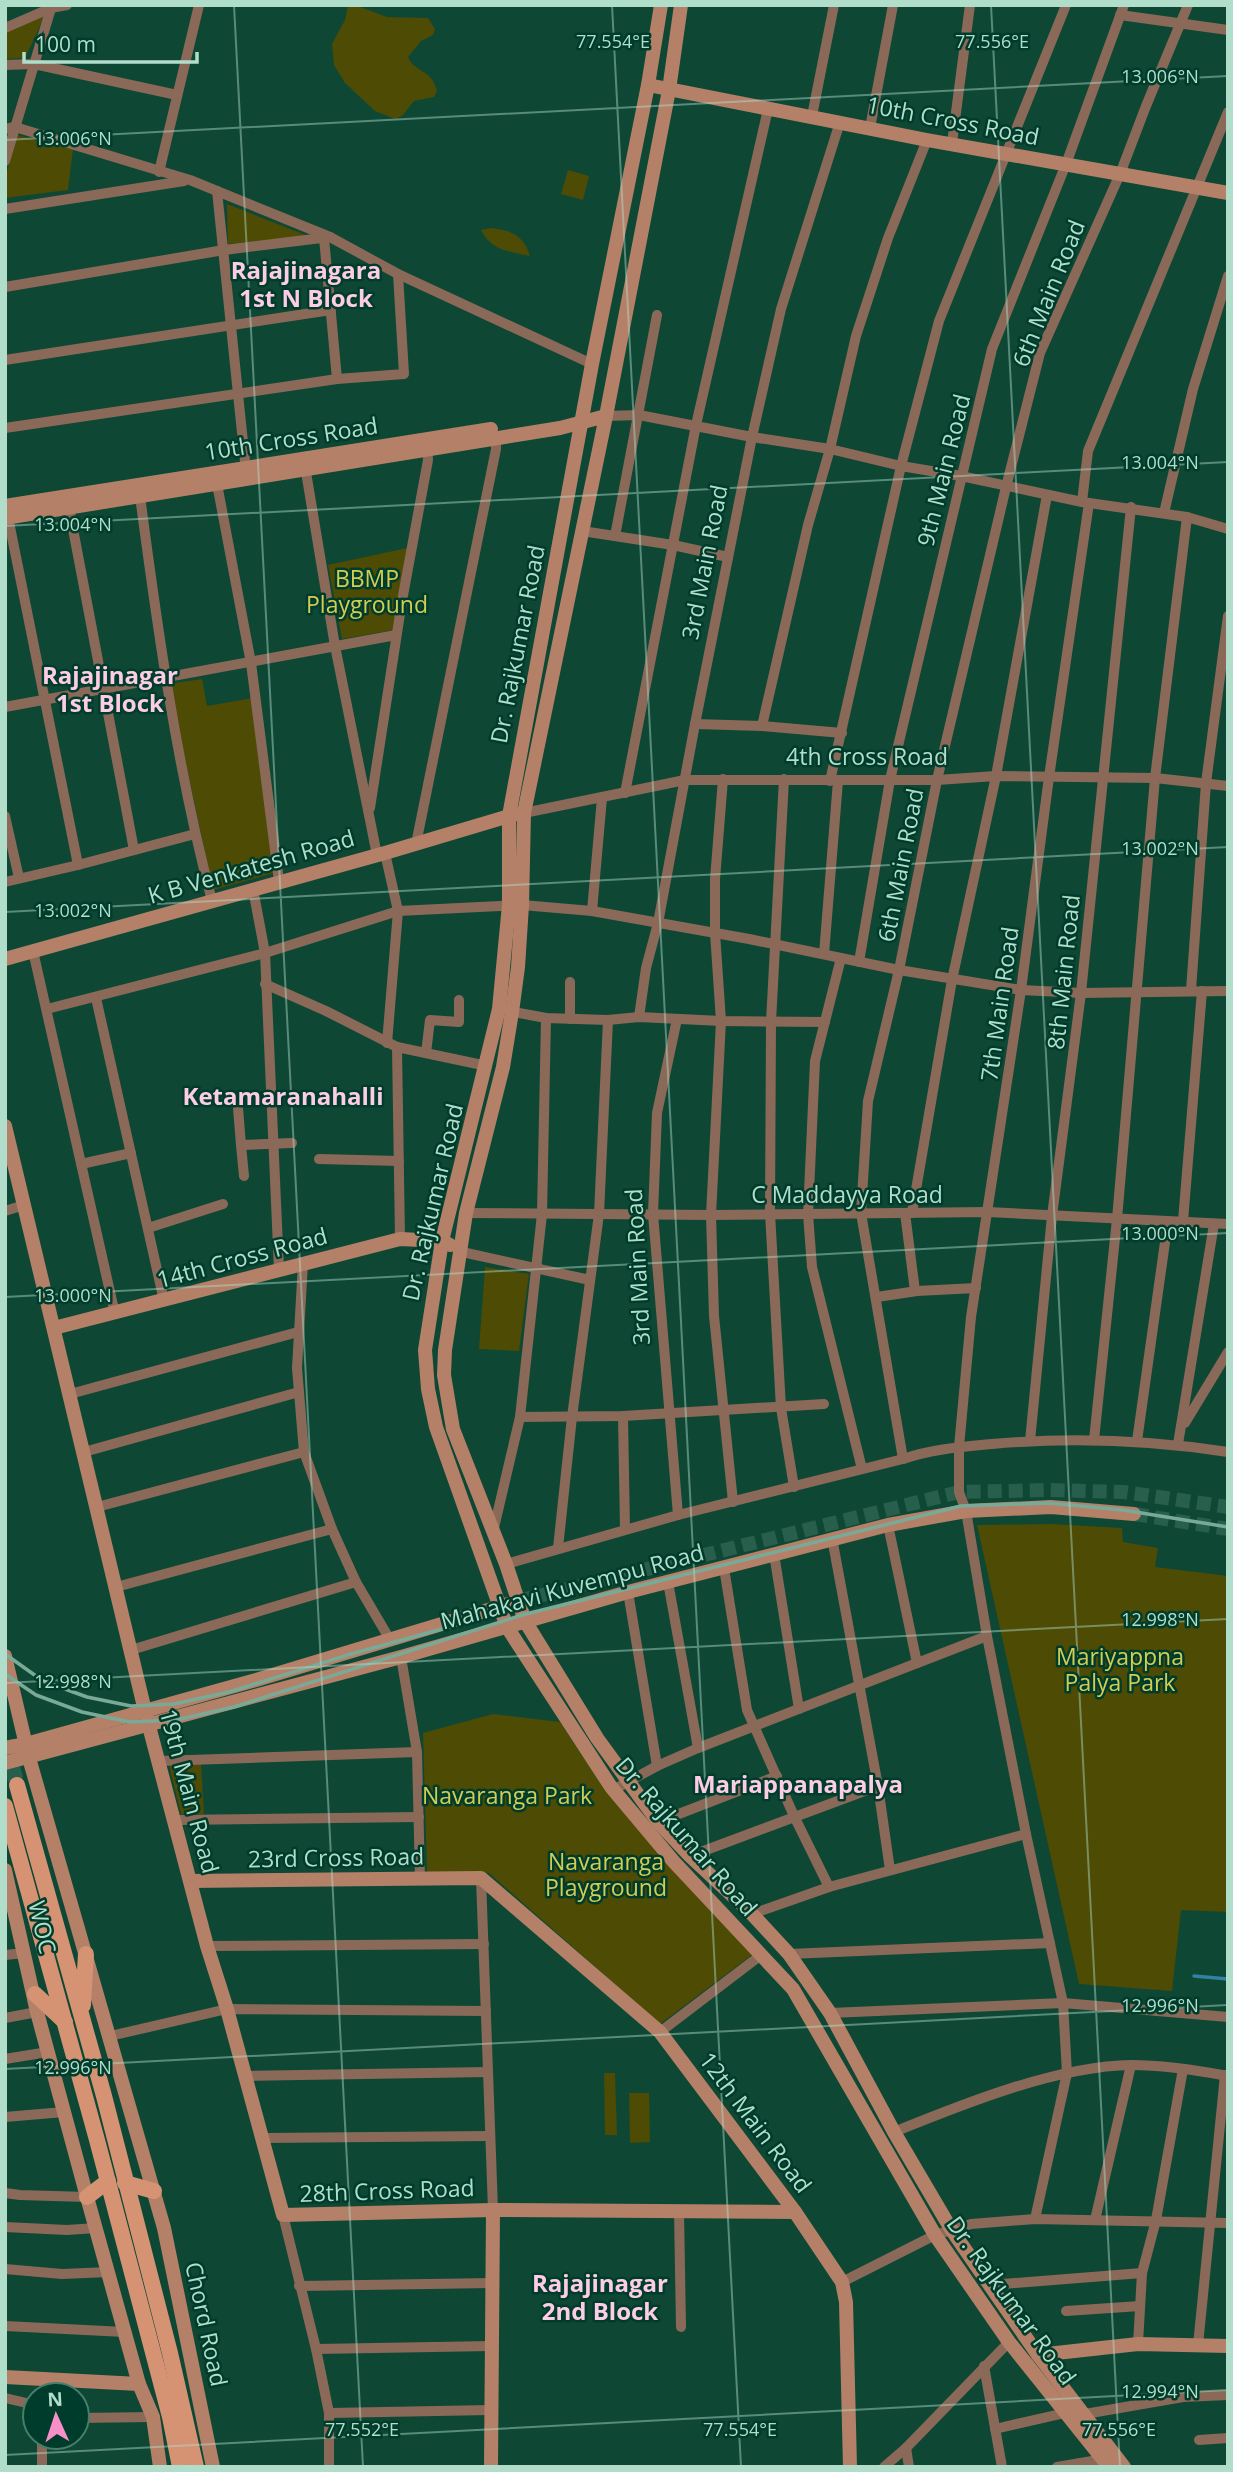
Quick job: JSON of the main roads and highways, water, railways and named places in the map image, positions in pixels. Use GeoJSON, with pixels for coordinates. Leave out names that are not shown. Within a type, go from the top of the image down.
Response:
{"type":"FeatureCollection","features":[{"type":"Feature","properties":{"kind":"main road","name":"Dr. Rajkumar Road"},"geometry":{"type":"LineString","coordinates":[[515,905],[509,816],[592,364],[648,86],[661,5]]}},
{"type":"Feature","properties":{"kind":"main road","name":"Dr. Rajkumar Road"},"geometry":{"type":"LineString","coordinates":[[681,5],[669,90],[606,416],[524,813],[503,1067],[466,1213],[445,1350],[444,1375],[453,1429],[506,1564],[525,1621],[597,1738],[658,1822],[789,1954],[830,2013],[951,2230],[1038,2355],[1124,2467]]}},
{"type":"Feature","properties":{"kind":"main road","name":"10th Cross Road"},"geometry":{"type":"LineString","coordinates":[[648,86],[927,140],[1228,193]]}},
{"type":"Feature","properties":{"kind":"main road"},"geometry":{"type":"LineString","coordinates":[[582,418],[606,416]]}},
{"type":"Feature","properties":{"kind":"main road","name":"10th Cross Road"},"geometry":{"type":"LineString","coordinates":[[427,444],[496,438],[582,418]]}},
{"type":"Feature","properties":{"kind":"main road","name":"10th Cross Road"},"geometry":{"type":"LineString","coordinates":[[6,510],[582,418]]}},
{"type":"Feature","properties":{"kind":"main road","name":"10th Cross Road"},"geometry":{"type":"LineString","coordinates":[[6,510],[69,508],[217,484],[246,473]]}},
{"type":"Feature","properties":{"kind":"main road","name":"4th Cross Road"},"geometry":{"type":"LineString","coordinates":[[509,816],[524,813]]}},
{"type":"Feature","properties":{"kind":"main road","name":"K B Venkatesh Road"},"geometry":{"type":"LineString","coordinates":[[5,959],[509,816]]}},
{"type":"Feature","properties":{"kind":"main road","name":"Dr. Rajkumar Road"},"geometry":{"type":"LineString","coordinates":[[506,1011],[487,1066],[442,1241],[425,1350],[428,1389],[436,1427],[507,1627],[614,1790],[674,1862],[793,1989],[935,2235],[1009,2342],[1106,2463]]}},
{"type":"Feature","properties":{"kind":"main road"},"geometry":{"type":"LineString","coordinates":[[487,1066],[503,1067]]}},
{"type":"Feature","properties":{"kind":"main road","name":"19th Main Road"},"geometry":{"type":"LineString","coordinates":[[5,1126],[147,1718],[207,1946],[227,2009],[283,2216]]}},
{"type":"Feature","properties":{"kind":"main road","name":"14th Cross Road"},"geometry":{"type":"LineString","coordinates":[[54,1328],[400,1239],[442,1241]]}},
{"type":"Feature","properties":{"kind":"main road"},"geometry":{"type":"LineString","coordinates":[[442,1241],[462,1252]]}},
{"type":"Feature","properties":{"kind":"main road","name":"Mahakavi Kuvempu Road"},"geometry":{"type":"LineString","coordinates":[[27,1751],[147,1718],[401,1657],[628,1592],[888,1524],[966,1511],[1051,1507],[1134,1514]]}},
{"type":"Feature","properties":{"kind":"main road","name":"Mahakavi Kuvempu Road"},"geometry":{"type":"LineString","coordinates":[[147,1718],[389,1638],[518,1601]]}},
{"type":"Feature","properties":{"kind":"main road","name":"Chord Road"},"geometry":{"type":"LineString","coordinates":[[5,1656],[27,1751],[164,2228],[213,2467]]}},
{"type":"Feature","properties":{"kind":"main road"},"geometry":{"type":"LineString","coordinates":[[5,1748],[27,1751]]}},
{"type":"Feature","properties":{"kind":"main road"},"geometry":{"type":"LineString","coordinates":[[5,1763],[27,1751]]}},
{"type":"Feature","properties":{"kind":"main road"},"geometry":{"type":"LineString","coordinates":[[16,1786],[82,2018],[125,2183],[130,2236],[180,2467]]}},
{"type":"Feature","properties":{"kind":"main road"},"geometry":{"type":"LineString","coordinates":[[5,1806],[108,2182],[130,2236],[170,2353],[195,2467]]}},
{"type":"Feature","properties":{"kind":"main road","name":"WOC"},"geometry":{"type":"LineString","coordinates":[[5,1870],[37,2012],[87,2197]]}},
{"type":"Feature","properties":{"kind":"main road","name":"23rd Cross Road"},"geometry":{"type":"LineString","coordinates":[[191,1881],[481,1878]]}},
{"type":"Feature","properties":{"kind":"main road","name":"12th Main Road"},"geometry":{"type":"LineString","coordinates":[[481,1878],[660,2032],[795,2212],[842,2282],[846,2302],[850,2467]]}},
{"type":"Feature","properties":{"kind":"main road"},"geometry":{"type":"LineString","coordinates":[[82,2018],[86,1954]]}},
{"type":"Feature","properties":{"kind":"main road"},"geometry":{"type":"LineString","coordinates":[[35,1994],[65,2022]]}},
{"type":"Feature","properties":{"kind":"main road"},"geometry":{"type":"LineString","coordinates":[[108,2182],[87,2197],[139,2384],[153,2417],[160,2467]]}},
{"type":"Feature","properties":{"kind":"main road"},"geometry":{"type":"LineString","coordinates":[[125,2183],[153,2191]]}},
{"type":"Feature","properties":{"kind":"main road"},"geometry":{"type":"LineString","coordinates":[[491,2467],[493,2210]]}},
{"type":"Feature","properties":{"kind":"main road","name":"28th Cross Road"},"geometry":{"type":"LineString","coordinates":[[283,2216],[493,2210],[795,2212]]}},
{"type":"Feature","properties":{"kind":"main road"},"geometry":{"type":"LineString","coordinates":[[1038,2355],[1138,2344],[1228,2346]]}},
{"type":"Feature","properties":{"kind":"main road"},"geometry":{"type":"LineString","coordinates":[[5,2377],[139,2384]]}},
{"type":"Feature","properties":{"kind":"waterway"},"geometry":{"type":"LineString","coordinates":[[1194,1976],[1228,1979]]}},
{"type":"Feature","properties":{"kind":"tunnel"},"geometry":{"type":"LineString","coordinates":[[518,1601],[959,1492],[1124,1492],[1228,1507]]}},
{"type":"Feature","properties":{"kind":"tunnel"},"geometry":{"type":"LineString","coordinates":[[1134,1514],[1228,1529]]}},
{"type":"Feature","properties":{"kind":"tunnel"},"geometry":{"type":"LineString","coordinates":[[5,1741],[17,1785]]}},
{"type":"Feature","properties":{"kind":"railway"},"geometry":{"type":"LineString","coordinates":[[5,1674],[36,1695],[82,1712],[130,1722],[176,1720],[234,1707],[522,1615],[961,1506],[1049,1503],[1123,1510],[1228,1527]]}},
{"type":"Feature","properties":{"kind":"railway"},"geometry":{"type":"LineString","coordinates":[[5,1654],[43,1681],[87,1697],[131,1706],[174,1704],[229,1692],[351,1654],[471,1621]]}},
{"type":"Feature","properties":{"kind":"district","name":"Rajajinagara 1st N Block"},"geometry":{"type":"Point","coordinates":[306,283]}},
{"type":"Feature","properties":{"kind":"district","name":"Rajajinagar 1st Block"},"geometry":{"type":"Point","coordinates":[110,688]}},
{"type":"Feature","properties":{"kind":"district","name":"Ketamaranahalli"},"geometry":{"type":"Point","coordinates":[284,1095]}},
{"type":"Feature","properties":{"kind":"district","name":"Mariappanapalya"},"geometry":{"type":"Point","coordinates":[798,1783]}},
{"type":"Feature","properties":{"kind":"district","name":"Rajajinagar 2nd Block"},"geometry":{"type":"Point","coordinates":[600,2296]}},
{"type":"Feature","properties":{"kind":"park label","name":"BBMP Playground"},"geometry":{"type":"Point","coordinates":[367,591]}},
{"type":"Feature","properties":{"kind":"park label","name":"Mariyappna Palya Park"},"geometry":{"type":"Point","coordinates":[1120,1669]}},
{"type":"Feature","properties":{"kind":"park label","name":"Navaranga Park"},"geometry":{"type":"Point","coordinates":[507,1795]}},
{"type":"Feature","properties":{"kind":"park label","name":"Navaranga Playground"},"geometry":{"type":"Point","coordinates":[606,1874]}}]}
